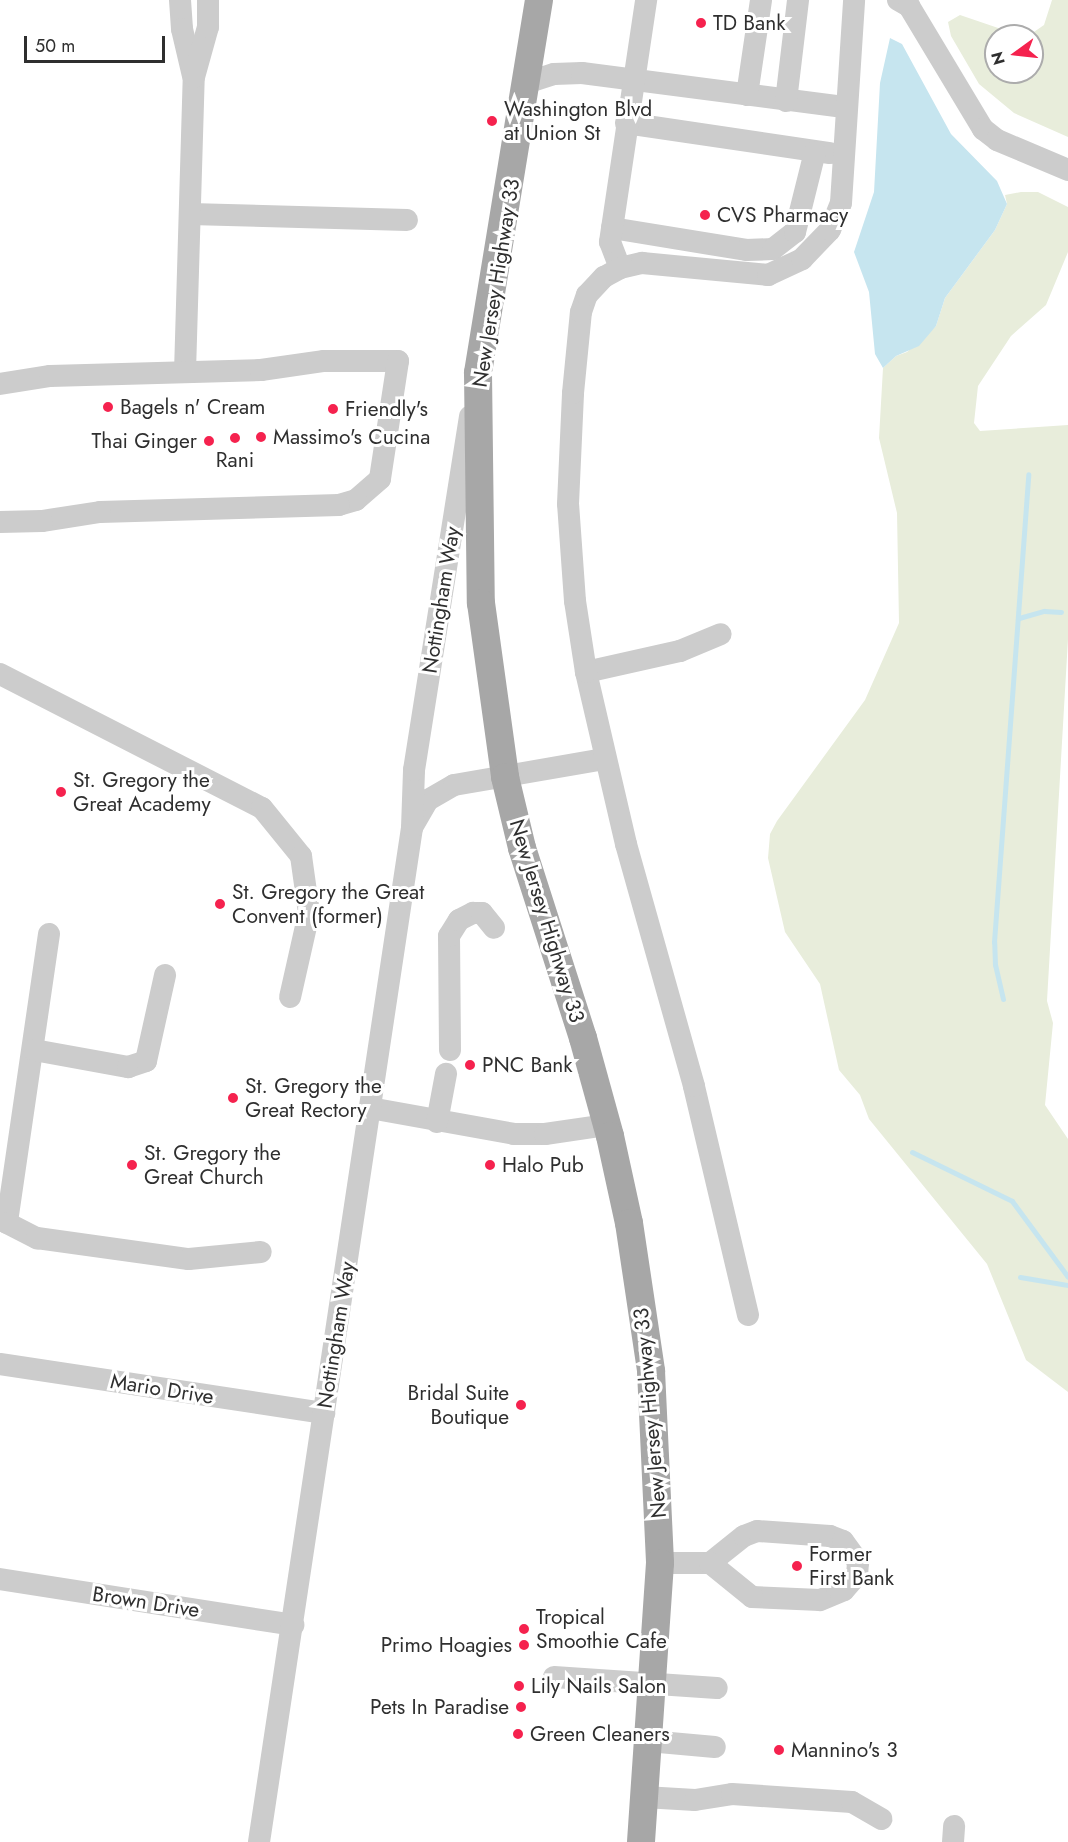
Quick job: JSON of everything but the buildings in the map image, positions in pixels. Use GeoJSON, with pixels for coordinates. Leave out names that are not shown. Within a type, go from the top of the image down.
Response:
{"type":"FeatureCollection","features":[{"type":"Feature","properties":{"kind":"main road","name":"New Jersey Highway 33"},"geometry":{"type":"LineString","coordinates":[[539,0],[529,82],[478,373],[480,603],[505,777],[522,848],[607,1125],[629,1224],[651,1371],[660,1563],[641,1842]]}},
{"type":"Feature","properties":{"kind":"street"},"geometry":{"type":"LineString","coordinates":[[180,0],[182,29],[194,77]]}},
{"type":"Feature","properties":{"kind":"street"},"geometry":{"type":"LineString","coordinates":[[185,372],[194,77],[207,27],[208,0]]}},
{"type":"Feature","properties":{"kind":"street"},"geometry":{"type":"LineString","coordinates":[[620,268],[610,242],[646,0]]}},
{"type":"Feature","properties":{"kind":"street"},"geometry":{"type":"LineString","coordinates":[[747,95],[761,0]]}},
{"type":"Feature","properties":{"kind":"street"},"geometry":{"type":"LineString","coordinates":[[786,101],[798,0]]}},
{"type":"Feature","properties":{"kind":"street"},"geometry":{"type":"LineString","coordinates":[[748,1315],[694,1086],[605,759],[586,672],[575,601],[568,504],[573,393],[581,312],[587,295],[595,284],[620,268],[642,263],[740,276],[768,275],[786,270],[813,251],[830,230],[841,203],[844,107],[854,0]]}},
{"type":"Feature","properties":{"kind":"street"},"geometry":{"type":"LineString","coordinates":[[898,0],[909,6],[983,129],[997,140],[1068,170]]}},
{"type":"Feature","properties":{"kind":"street"},"geometry":{"type":"LineString","coordinates":[[529,82],[554,74],[582,73],[844,107]]}},
{"type":"Feature","properties":{"kind":"street"},"geometry":{"type":"LineString","coordinates":[[627,123],[815,152],[843,154]]}},
{"type":"Feature","properties":{"kind":"street"},"geometry":{"type":"LineString","coordinates":[[612,228],[746,250],[773,249],[795,232],[815,152]]}},
{"type":"Feature","properties":{"kind":"street"},"geometry":{"type":"LineString","coordinates":[[190,214],[407,220]]}},
{"type":"Feature","properties":{"kind":"street"},"geometry":{"type":"LineString","coordinates":[[0,384],[38,376],[261,370],[324,361],[398,361],[380,479],[362,496],[339,505],[100,512],[42,521],[0,522]]}},
{"type":"Feature","properties":{"kind":"street","name":"Nottingham Way"},"geometry":{"type":"LineString","coordinates":[[259,1842],[412,828],[414,770],[478,373]]}},
{"type":"Feature","properties":{"kind":"street"},"geometry":{"type":"LineString","coordinates":[[586,672],[680,651],[721,634]]}},
{"type":"Feature","properties":{"kind":"street"},"geometry":{"type":"LineString","coordinates":[[0,674],[262,808],[302,856],[309,913],[290,997]]}},
{"type":"Feature","properties":{"kind":"street","name":"Nottingham Way"},"geometry":{"type":"LineString","coordinates":[[412,828],[428,800],[440,791],[605,759]]}},
{"type":"Feature","properties":{"kind":"street"},"geometry":{"type":"LineString","coordinates":[[450,1050],[449,936],[459,920],[473,914],[482,913],[494,928]]}},
{"type":"Feature","properties":{"kind":"street"},"geometry":{"type":"LineString","coordinates":[[49,934],[34,1050],[7,1223],[37,1238],[189,1258],[261,1252]]}},
{"type":"Feature","properties":{"kind":"street"},"geometry":{"type":"LineString","coordinates":[[34,1050],[136,1065],[146,1061],[156,1028],[165,975]]}},
{"type":"Feature","properties":{"kind":"street"},"geometry":{"type":"LineString","coordinates":[[437,1122],[446,1074]]}},
{"type":"Feature","properties":{"kind":"street"},"geometry":{"type":"LineString","coordinates":[[370,1108],[437,1122],[514,1134],[545,1134],[607,1125]]}},
{"type":"Feature","properties":{"kind":"street","name":"Mario Drive"},"geometry":{"type":"LineString","coordinates":[[0,1364],[324,1413]]}},
{"type":"Feature","properties":{"kind":"street"},"geometry":{"type":"LineString","coordinates":[[660,1563],[710,1563],[744,1536],[757,1531],[831,1536],[843,1541],[858,1562],[853,1581],[844,1590],[820,1600],[752,1597],[710,1563]]}},
{"type":"Feature","properties":{"kind":"street","name":"Brown Drive"},"geometry":{"type":"LineString","coordinates":[[0,1579],[293,1625]]}},
{"type":"Feature","properties":{"kind":"street"},"geometry":{"type":"LineString","coordinates":[[554,1677],[717,1688]]}},
{"type":"Feature","properties":{"kind":"street"},"geometry":{"type":"LineString","coordinates":[[648,1741],[715,1747]]}},
{"type":"Feature","properties":{"kind":"street"},"geometry":{"type":"LineString","coordinates":[[644,1797],[695,1800],[732,1794],[852,1802],[882,1819]]}},
{"type":"Feature","properties":{"kind":"green space"},"geometry":{"type":"Polygon","coordinates":[[[1052,0],[1068,0],[1068,137],[1014,113],[979,84],[951,36],[948,22],[960,15],[986,24],[984,24],[984,84],[1044,84],[1044,25],[1052,0]]]}},
{"type":"Feature","properties":{"kind":"green space"},"geometry":{"type":"Polygon","coordinates":[[[1038,192],[1068,207],[1068,252],[1046,305],[1011,336],[978,386],[974,423],[980,431],[1068,425],[1068,639],[1047,1001],[1053,1023],[1045,1105],[1068,1139],[1068,1392],[1026,1360],[987,1264],[869,1119],[860,1095],[839,1070],[820,984],[785,932],[768,858],[770,834],[777,821],[865,700],[899,623],[897,513],[879,438],[883,368],[896,356],[907,352],[936,326],[945,298],[995,230],[1007,204],[1005,195],[1038,192]]]}},
{"type":"Feature","properties":{"kind":"water"},"geometry":{"type":"Polygon","coordinates":[[[890,38],[902,44],[951,134],[997,181],[1007,204],[995,230],[945,298],[936,326],[919,346],[896,356],[883,368],[875,354],[869,292],[854,252],[874,192],[880,83],[890,38]]]}},
{"type":"Feature","properties":{"kind":"waterway"},"geometry":{"type":"LineString","coordinates":[[1003,999],[995,965],[994,942],[1028,474]]}},
{"type":"Feature","properties":{"kind":"waterway"},"geometry":{"type":"LineString","coordinates":[[1019,618],[1044,611],[1061,612]]}},
{"type":"Feature","properties":{"kind":"waterway"},"geometry":{"type":"LineString","coordinates":[[912,1152],[1012,1201],[1068,1277]]}},
{"type":"Feature","properties":{"kind":"waterway"},"geometry":{"type":"LineString","coordinates":[[1020,1277],[1068,1285]]}},
{"type":"Feature","properties":{"kind":"place","name":"TD Bank"},"geometry":{"type":"Point","coordinates":[701,23]}},
{"type":"Feature","properties":{"kind":"place","name":"Washington Blvd at Union St"},"geometry":{"type":"Point","coordinates":[492,121]}},
{"type":"Feature","properties":{"kind":"place","name":"CVS Pharmacy"},"geometry":{"type":"Point","coordinates":[705,215]}},
{"type":"Feature","properties":{"kind":"place","name":"Bagels n' Cream"},"geometry":{"type":"Point","coordinates":[108,407]}},
{"type":"Feature","properties":{"kind":"place","name":"Friendly's"},"geometry":{"type":"Point","coordinates":[333,409]}},
{"type":"Feature","properties":{"kind":"place","name":"Massimo's Cucina"},"geometry":{"type":"Point","coordinates":[261,437]}},
{"type":"Feature","properties":{"kind":"place","name":"Rani"},"geometry":{"type":"Point","coordinates":[235,438]}},
{"type":"Feature","properties":{"kind":"place","name":"Thai Ginger"},"geometry":{"type":"Point","coordinates":[209,441]}},
{"type":"Feature","properties":{"kind":"place","name":"St. Gregory the Great Academy"},"geometry":{"type":"Point","coordinates":[61,792]}},
{"type":"Feature","properties":{"kind":"place","name":"St. Gregory the Great Convent (former)"},"geometry":{"type":"Point","coordinates":[220,904]}},
{"type":"Feature","properties":{"kind":"place","name":"PNC Bank"},"geometry":{"type":"Point","coordinates":[470,1065]}},
{"type":"Feature","properties":{"kind":"place","name":"St. Gregory the Great Rectory"},"geometry":{"type":"Point","coordinates":[233,1098]}},
{"type":"Feature","properties":{"kind":"place","name":"St. Gregory the Great Church"},"geometry":{"type":"Point","coordinates":[132,1165]}},
{"type":"Feature","properties":{"kind":"place","name":"Halo Pub"},"geometry":{"type":"Point","coordinates":[490,1165]}},
{"type":"Feature","properties":{"kind":"place","name":"Bridal Suite Boutique"},"geometry":{"type":"Point","coordinates":[521,1405]}},
{"type":"Feature","properties":{"kind":"place","name":"Former First Bank"},"geometry":{"type":"Point","coordinates":[797,1566]}},
{"type":"Feature","properties":{"kind":"place","name":"Tropical Smoothie Cafe"},"geometry":{"type":"Point","coordinates":[524,1629]}},
{"type":"Feature","properties":{"kind":"place","name":"Primo Hoagies"},"geometry":{"type":"Point","coordinates":[524,1645]}},
{"type":"Feature","properties":{"kind":"place","name":"Lily Nails Salon"},"geometry":{"type":"Point","coordinates":[519,1686]}},
{"type":"Feature","properties":{"kind":"place","name":"Pets In Paradise"},"geometry":{"type":"Point","coordinates":[521,1707]}},
{"type":"Feature","properties":{"kind":"place","name":"Green Cleaners"},"geometry":{"type":"Point","coordinates":[518,1734]}},
{"type":"Feature","properties":{"kind":"place","name":"Mannino's 3"},"geometry":{"type":"Point","coordinates":[779,1750]}}]}
